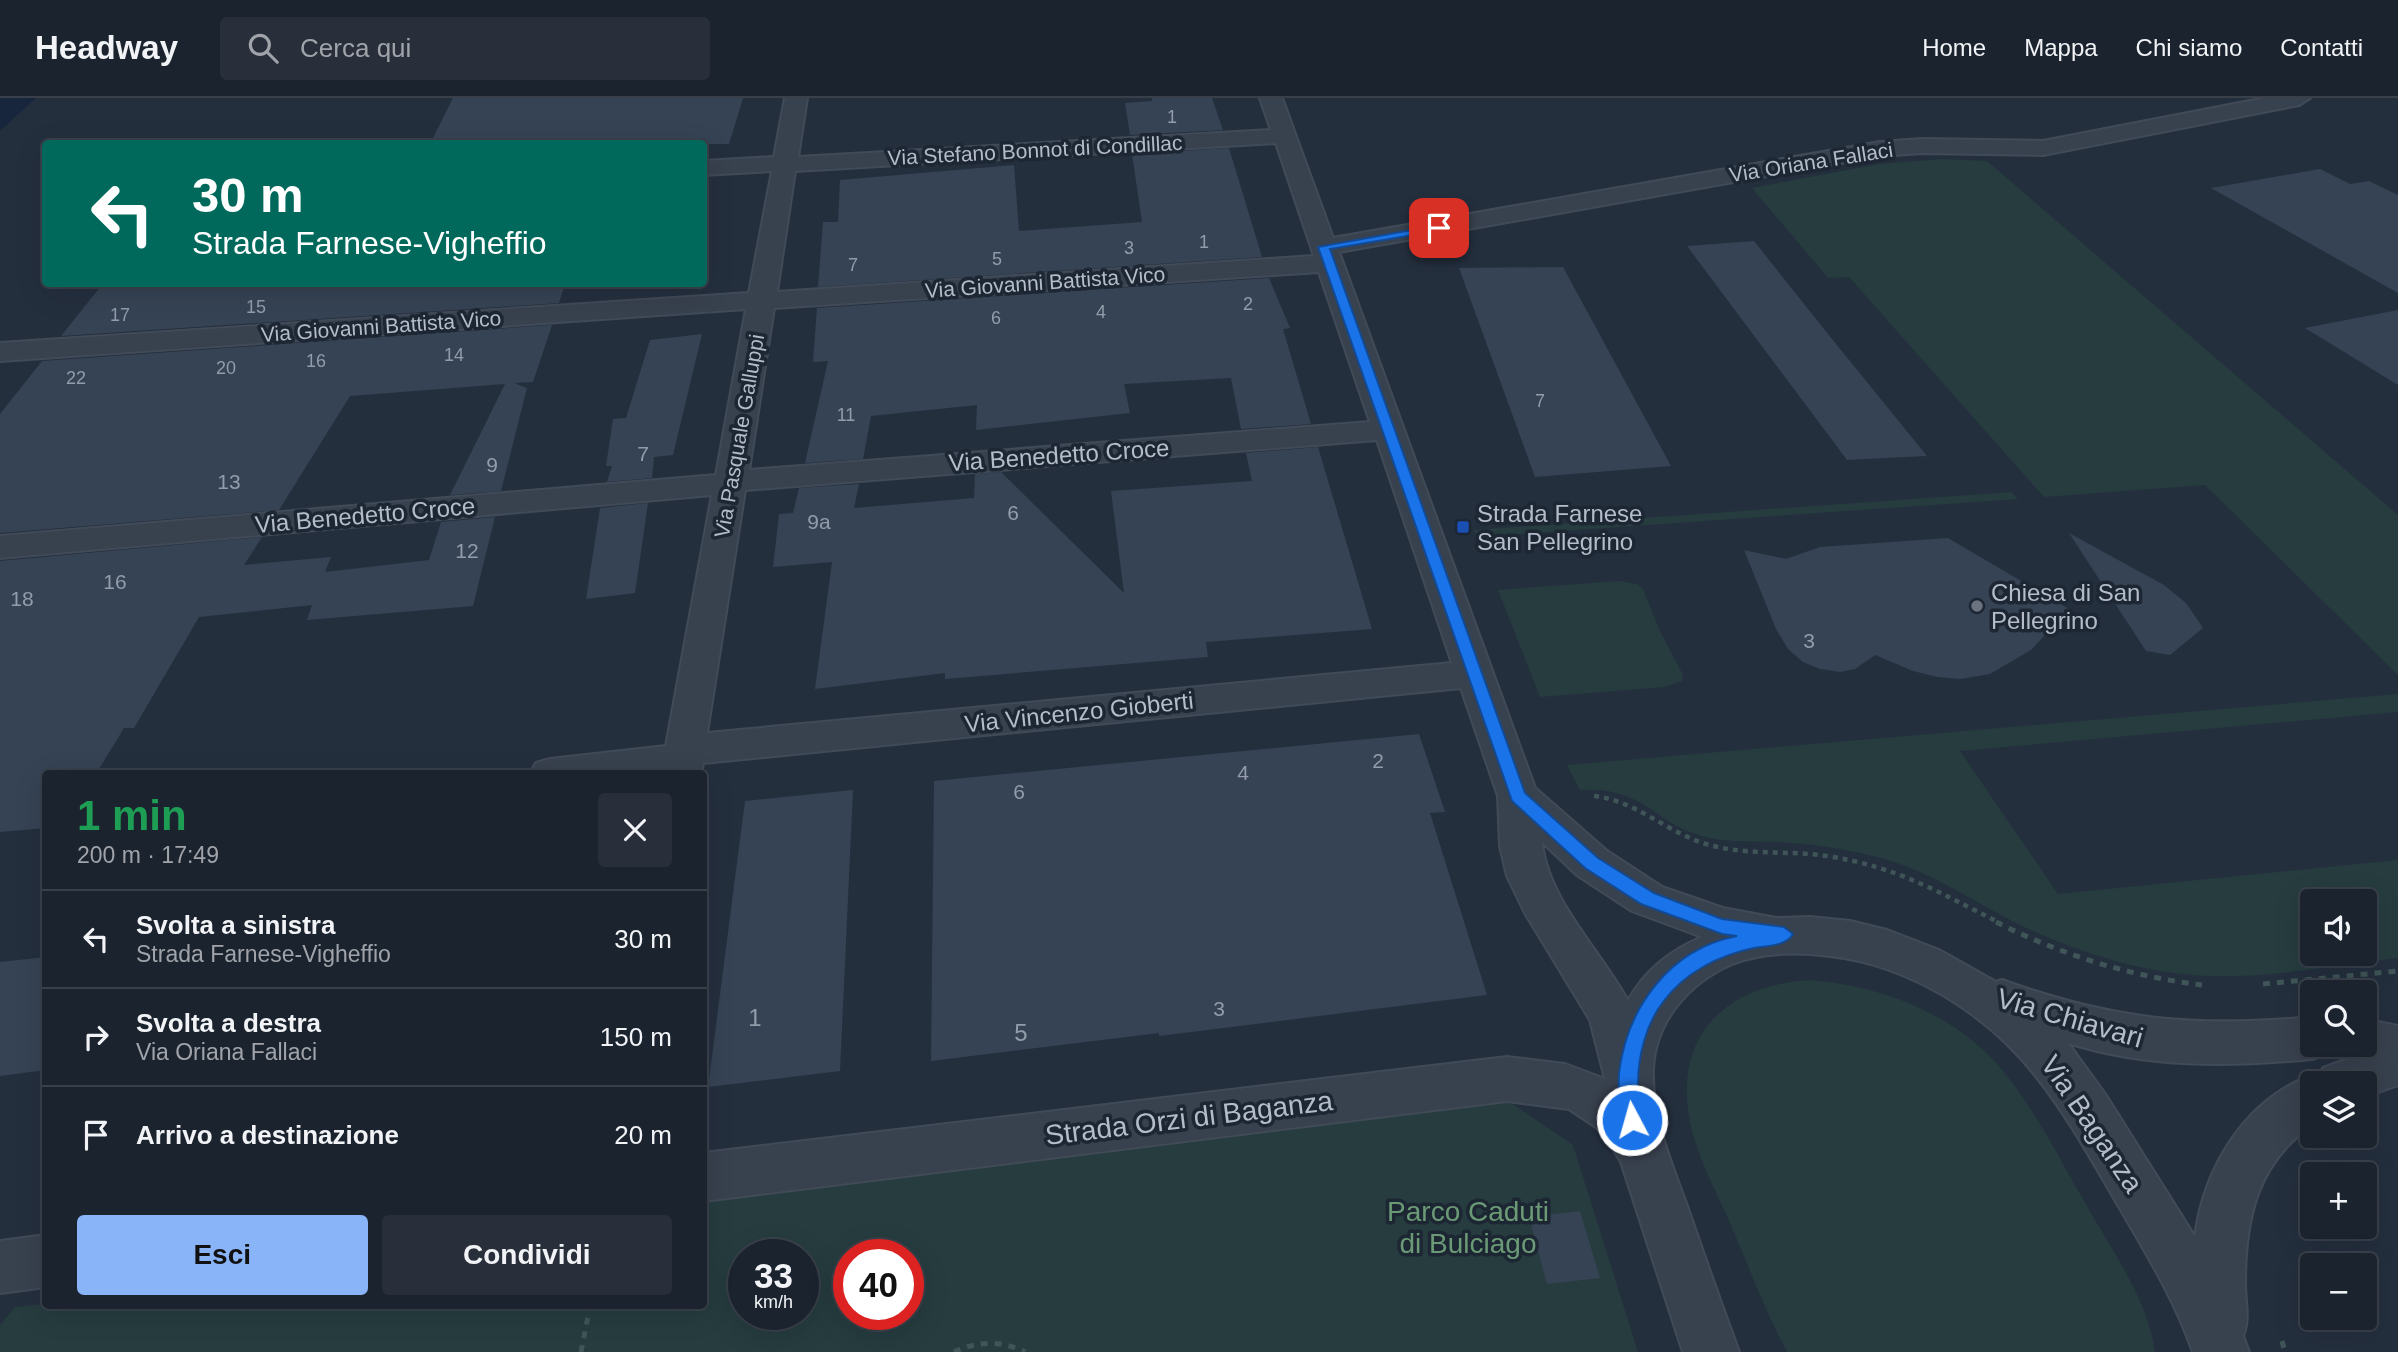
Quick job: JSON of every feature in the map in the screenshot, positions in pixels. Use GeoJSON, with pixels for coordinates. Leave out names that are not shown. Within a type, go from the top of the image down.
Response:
{"type":"FeatureCollection","features":[{"type":"Feature","properties":{"kind":"street","name":"Via Pasquale Galluppi"},"geometry":{"type":"LineString","coordinates":[[683,761],[796,98]]}},
{"type":"Feature","properties":{"kind":"street"},"geometry":{"type":"LineString","coordinates":[[1271,98],[1518,796],[1520,849],[1528,874],[1543,906],[1613,1015],[1626,1061],[1628,1084]]}},
{"type":"Feature","properties":{"kind":"street","name":"Via Oriana Fallaci"},"geometry":{"type":"LineString","coordinates":[[1326,255],[1880,149],[1922,146],[2043,148],[2299,98]]}},
{"type":"Feature","properties":{"kind":"street","name":"Via Stefano Bonnot di Condillac"},"geometry":{"type":"LineString","coordinates":[[707,168],[1284,136]]}},
{"type":"Feature","properties":{"kind":"street","name":"Via Giovanni Battista Vico"},"geometry":{"type":"LineString","coordinates":[[0,352],[762,301],[1326,255]]}},
{"type":"Feature","properties":{"kind":"street","name":"Via Benedetto Croce"},"geometry":{"type":"LineString","coordinates":[[0,547],[730,482],[1387,430]]}},
{"type":"Feature","properties":{"kind":"street","name":"Via Vincenzo Gioberti"},"geometry":{"type":"LineString","coordinates":[[591,770],[1473,674]]}},
{"type":"Feature","properties":{"kind":"street"},"geometry":{"type":"LineString","coordinates":[[1518,796],[1592,863],[1647,899],[1722,926],[1784,934]]}},
{"type":"Feature","properties":{"kind":"street","name":"Via Baganza"},"geometry":{"type":"LineString","coordinates":[[1711,1348],[1642,1157],[1632,1120],[1628,1084],[1632,1051],[1642,1022],[1655,997],[1674,976],[1723,946],[1784,934],[1817,935],[1887,949],[1957,981],[2022,1028],[2075,1088],[2192,1279],[2222,1352]]}},
{"type":"Feature","properties":{"kind":"street","name":"Via Chiavari"},"geometry":{"type":"LineString","coordinates":[[1957,981],[2040,1015],[2128,1039],[2220,1046],[2300,1039]]}},
{"type":"Feature","properties":{"kind":"street"},"geometry":{"type":"LineString","coordinates":[[2377,1043],[2398,1047]]}},
{"type":"Feature","properties":{"kind":"street"},"geometry":{"type":"LineString","coordinates":[[2377,1071],[2398,1060]]}},
{"type":"Feature","properties":{"kind":"street","name":"Strada Orzi di Baganza"},"geometry":{"type":"LineString","coordinates":[[707,1177],[1507,1079],[1550,1081],[1591,1094],[1623,1120],[1642,1157]]}},
{"type":"Feature","properties":{"kind":"street"},"geometry":{"type":"LineString","coordinates":[[2222,1352],[2217,1296],[2219,1259],[2229,1195],[2249,1150],[2292,1108],[2300,1104]]}},
{"type":"Feature","properties":{"kind":"street"},"geometry":{"type":"LineString","coordinates":[[0,1267],[42,1262]]}},
{"type":"Feature","properties":{"kind":"path"},"geometry":{"type":"LineString","coordinates":[[1518,796],[1606,796],[1632,806],[1687,838],[1718,848],[1807,854],[1891,870],[1940,890],[2002,925],[2082,960],[2166,981],[2207,985]]}},
{"type":"Feature","properties":{"kind":"path"},"geometry":{"type":"LineString","coordinates":[[2257,985],[2398,971]]}},
{"type":"Feature","properties":{"kind":"path"},"geometry":{"type":"LineString","coordinates":[[581,1352],[589,1309]]}},
{"type":"Feature","properties":{"kind":"path"},"geometry":{"type":"LineString","coordinates":[[954,1352],[966,1345],[990,1343],[1013,1345],[1025,1352]]}},
{"type":"Feature","properties":{"kind":"green space"},"geometry":{"type":"Polygon","coordinates":[[[1942,159],[1987,161],[2398,515],[2398,675],[2205,485],[2044,497],[1849,277],[1828,278],[1752,188],[1879,164],[1942,159]]]}},
{"type":"Feature","properties":{"kind":"green space"},"geometry":{"type":"Polygon","coordinates":[[[2011,492],[2018,499],[1477,537],[1474,530],[2011,492]]]}},
{"type":"Feature","properties":{"kind":"green space"},"geometry":{"type":"Polygon","coordinates":[[[1618,581],[1637,584],[1643,589],[1660,631],[1683,675],[1682,681],[1664,687],[1540,697],[1498,590],[1618,581]]]}},
{"type":"Feature","properties":{"kind":"green space"},"geometry":{"type":"Polygon","coordinates":[[[2398,694],[2398,712],[1960,751],[2058,894],[2398,860],[2398,958],[2377,961],[2377,889],[2300,889],[2300,966],[2335,966],[2232,976],[2188,975],[2144,968],[2080,950],[2002,916],[1928,876],[1888,860],[1821,846],[1706,837],[1673,824],[1636,800],[1621,794],[1580,790],[1567,765],[2398,694]]]}},
{"type":"Feature","properties":{"kind":"green space"},"geometry":{"type":"Polygon","coordinates":[[[1809,980],[1861,988],[1912,1004],[1958,1030],[1998,1065],[2036,1118],[2130,1280],[2146,1315],[2155,1352],[1787,1352],[1700,1156],[1688,1109],[1687,1080],[1692,1055],[1702,1033],[1735,1001],[1757,991],[1809,980]]]}},
{"type":"Feature","properties":{"kind":"green space","name":"Parco Caduti di Bulciago"},"geometry":{"type":"Polygon","coordinates":[[[1502,1097],[1573,1145],[1638,1352],[0,1352],[0,1325],[15,1307],[42,1304],[42,1309],[707,1309],[707,1197],[1502,1097]]]}},
{"type":"Feature","properties":{"kind":"water"},"geometry":{"type":"Polygon","coordinates":[[[0,98],[36,98],[0,131],[0,98]]]}},
{"type":"Feature","properties":{"kind":"building"},"geometry":{"type":"Polygon","coordinates":[[[453,98],[743,98],[729,144],[707,144],[707,140],[432,140],[453,98]]]}},
{"type":"Feature","properties":{"kind":"building"},"geometry":{"type":"Polygon","coordinates":[[[1152,98],[1212,98],[1223,130],[1130,135],[1125,103],[1152,101],[1152,98]]]}},
{"type":"Feature","properties":{"kind":"building"},"geometry":{"type":"Polygon","coordinates":[[[1229,148],[1262,257],[818,287],[823,222],[838,222],[840,180],[1014,165],[1019,231],[1142,222],[1132,154],[1229,148]]]}},
{"type":"Feature","properties":{"kind":"building"},"geometry":{"type":"Polygon","coordinates":[[[2320,169],[2350,184],[2369,181],[2398,195],[2398,293],[2211,188],[2320,169]]]}},
{"type":"Feature","properties":{"kind":"building"},"geometry":{"type":"Polygon","coordinates":[[[1754,241],[1927,456],[1847,460],[1687,246],[1754,241]]]}},
{"type":"Feature","properties":{"kind":"building"},"geometry":{"type":"Polygon","coordinates":[[[1563,267],[1671,466],[1535,477],[1459,268],[1563,267]]]}},
{"type":"Feature","properties":{"kind":"building"},"geometry":{"type":"Polygon","coordinates":[[[1269,278],[1290,328],[1283,329],[1311,424],[1241,429],[1231,378],[1124,384],[1130,413],[976,430],[977,405],[871,416],[863,459],[805,463],[828,361],[813,362],[817,308],[1269,278]]]}},
{"type":"Feature","properties":{"kind":"building"},"geometry":{"type":"Polygon","coordinates":[[[100,287],[564,287],[559,303],[61,336],[100,287]]]}},
{"type":"Feature","properties":{"kind":"building"},"geometry":{"type":"Polygon","coordinates":[[[2398,310],[2398,385],[2305,328],[2398,310]]]}},
{"type":"Feature","properties":{"kind":"building"},"geometry":{"type":"Polygon","coordinates":[[[552,325],[533,382],[514,383],[527,388],[501,491],[450,495],[505,384],[350,396],[279,510],[0,533],[0,414],[42,361],[552,325]]]}},
{"type":"Feature","properties":{"kind":"building"},"geometry":{"type":"Polygon","coordinates":[[[702,334],[673,455],[654,457],[652,478],[607,482],[612,466],[606,466],[613,419],[626,418],[650,340],[702,334]]]}},
{"type":"Feature","properties":{"kind":"building"},"geometry":{"type":"Polygon","coordinates":[[[1318,447],[1372,629],[1206,642],[1208,657],[945,679],[945,673],[815,689],[832,562],[773,567],[779,514],[793,513],[799,488],[859,484],[854,508],[974,498],[975,474],[1001,472],[1124,593],[1111,491],[1252,481],[1246,453],[1318,447]]]}},
{"type":"Feature","properties":{"kind":"building"},"geometry":{"type":"Polygon","coordinates":[[[648,503],[635,593],[586,599],[600,508],[648,503]]]}},
{"type":"Feature","properties":{"kind":"building"},"geometry":{"type":"Polygon","coordinates":[[[495,517],[473,606],[307,620],[312,605],[199,617],[134,728],[124,728],[98,770],[42,770],[42,828],[0,832],[0,561],[262,537],[244,565],[331,557],[325,572],[429,560],[441,522],[495,517]]]}},
{"type":"Feature","properties":{"kind":"building"},"geometry":{"type":"Polygon","coordinates":[[[2069,533],[2164,585],[2186,603],[2203,628],[2170,655],[2146,651],[2069,533]]]}},
{"type":"Feature","properties":{"kind":"building","name":"Chiesa di San Pellegrino"},"geometry":{"type":"Polygon","coordinates":[[[1948,538],[2069,609],[2031,650],[1990,674],[1960,679],[1937,677],[1913,671],[1875,655],[1855,669],[1840,672],[1820,669],[1803,662],[1788,649],[1776,629],[1744,550],[1786,559],[1820,547],[1948,538]]]}},
{"type":"Feature","properties":{"kind":"building"},"geometry":{"type":"Polygon","coordinates":[[[1419,734],[1445,812],[1430,813],[1487,995],[931,1061],[934,781],[1419,734]]]}},
{"type":"Feature","properties":{"kind":"building"},"geometry":{"type":"Polygon","coordinates":[[[853,790],[840,1071],[708,1087],[745,801],[853,790]]]}},
{"type":"Feature","properties":{"kind":"building"},"geometry":{"type":"Polygon","coordinates":[[[42,957],[42,1071],[0,1076],[0,962],[42,957]]]}},
{"type":"Feature","properties":{"kind":"building"},"geometry":{"type":"Polygon","coordinates":[[[1580,1211],[1600,1278],[1547,1284],[1529,1217],[1580,1211]]]}},
{"type":"Feature","properties":{"kind":"place","name":"Strada Farnese San Pellegrino"},"geometry":{"type":"Point","coordinates":[1463,527]}},
{"type":"Feature","properties":{"kind":"place","name":"Chiesa di San Pellegrino"},"geometry":{"type":"Point","coordinates":[1977,606]}},
{"type":"Feature","properties":{"kind":"route"},"geometry":{"type":"LineString","coordinates":[[1439,228],[1324,247],[1418,520],[1518,796],[1533,813],[1559,832],[1592,863],[1647,899],[1722,926],[1784,934],[1723,946],[1697,959],[1674,976],[1655,997],[1642,1022],[1632,1051],[1628,1084],[1632,1120]]}}]}
